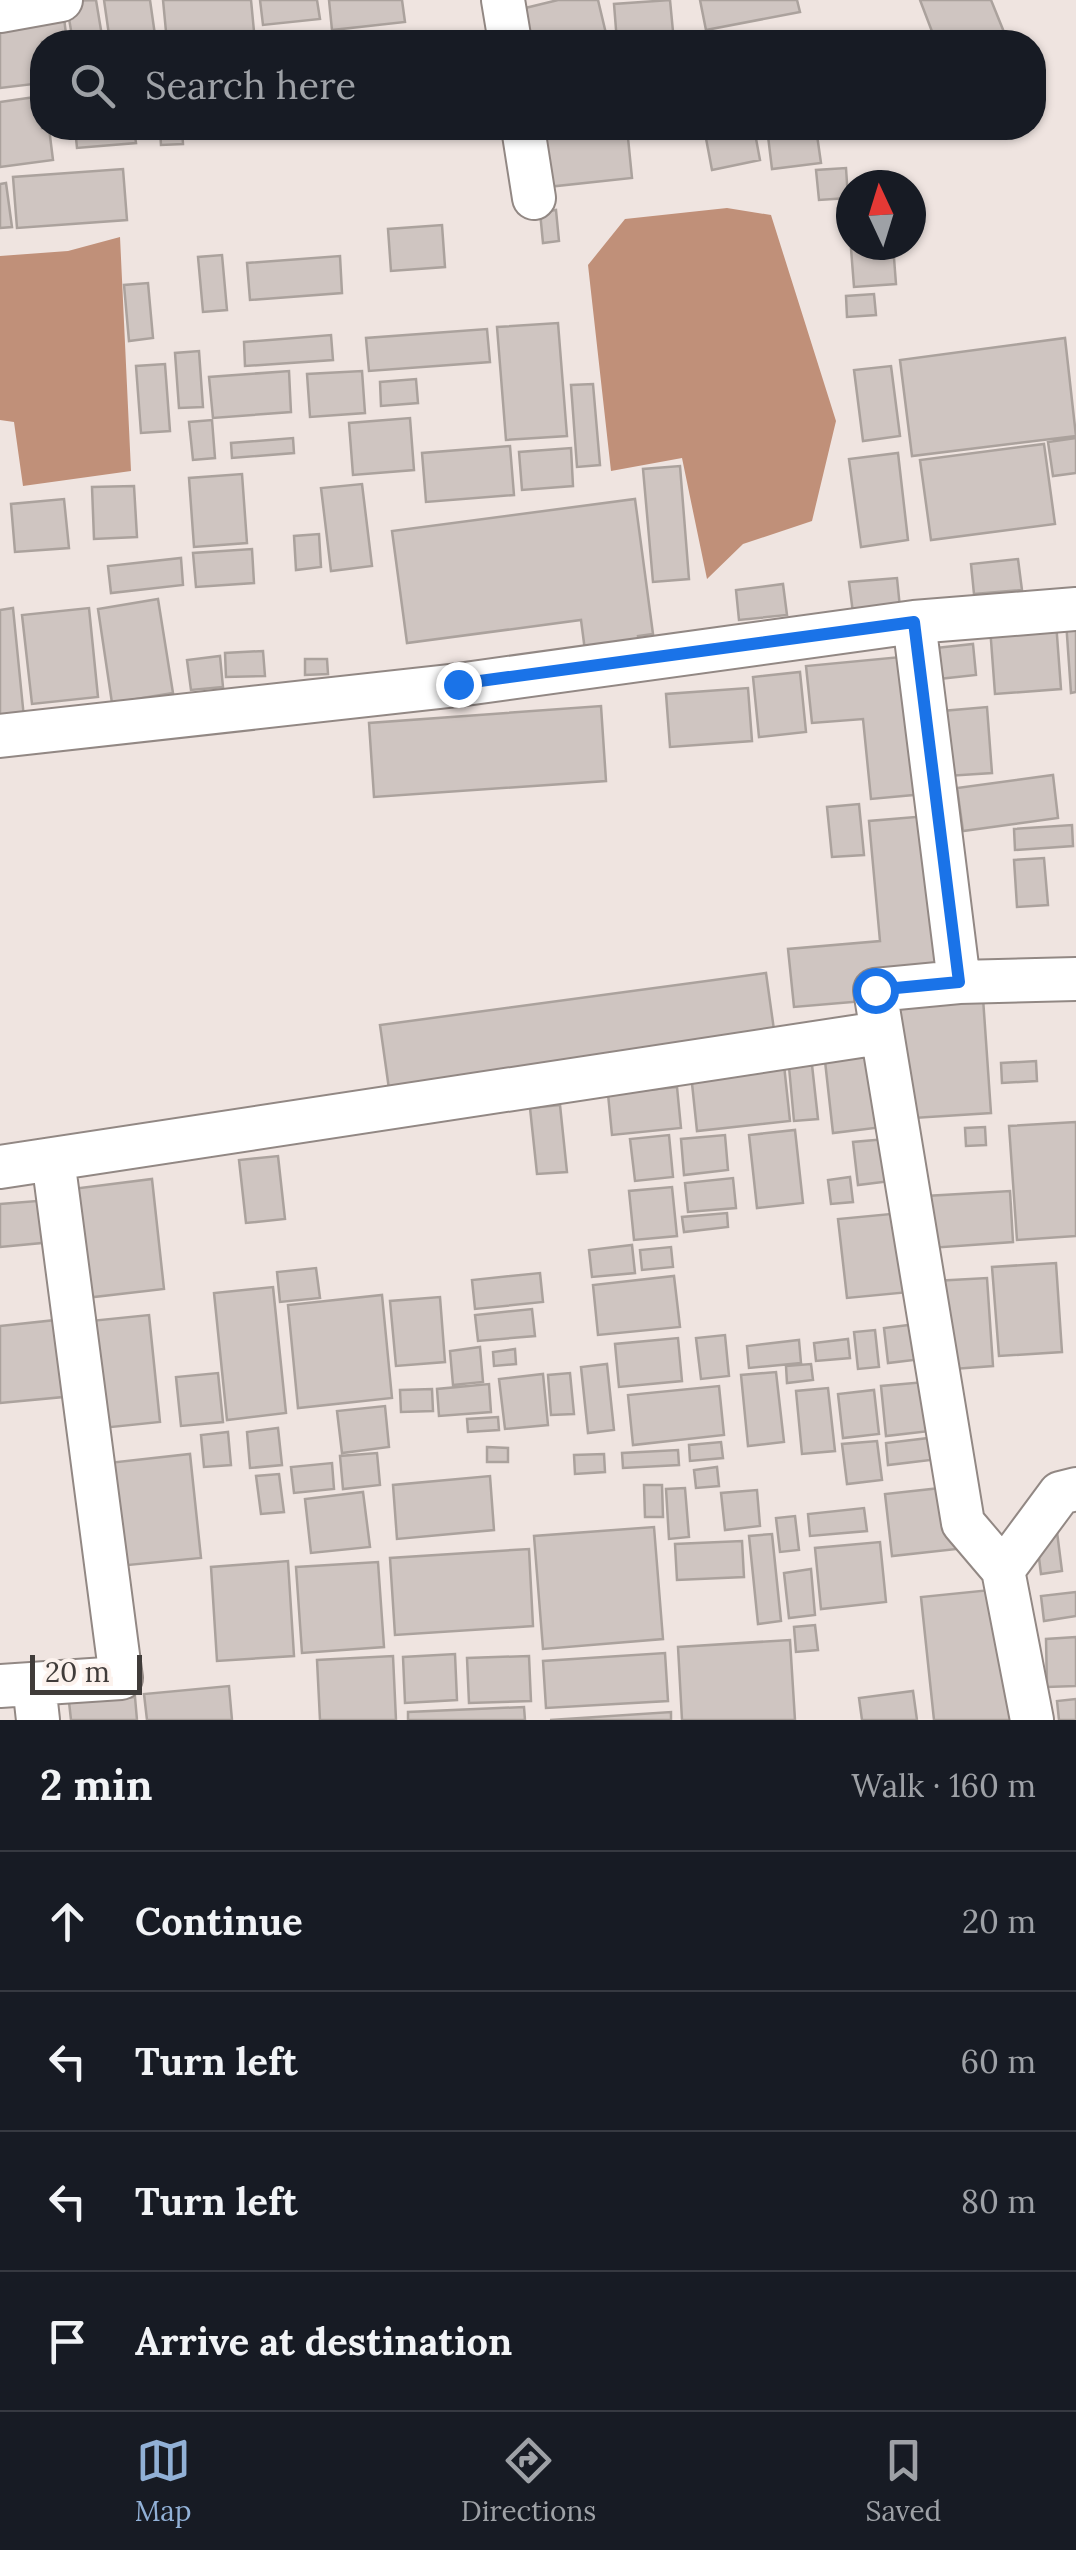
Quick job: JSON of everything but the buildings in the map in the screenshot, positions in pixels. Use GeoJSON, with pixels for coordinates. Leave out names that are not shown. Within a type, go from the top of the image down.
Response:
{"type":"FeatureCollection","features":[{"type":"Feature","properties":{"kind":"street"},"geometry":{"type":"LineString","coordinates":[[0,11],[60,0]]}},
{"type":"Feature","properties":{"kind":"street"},"geometry":{"type":"LineString","coordinates":[[503,0],[508,30]]}},
{"type":"Feature","properties":{"kind":"street"},"geometry":{"type":"LineString","coordinates":[[525,140],[534,198]]}},
{"type":"Feature","properties":{"kind":"street"},"geometry":{"type":"LineString","coordinates":[[0,736],[458,684],[914,622],[1076,609]]}},
{"type":"Feature","properties":{"kind":"street"},"geometry":{"type":"LineString","coordinates":[[914,622],[959,982]]}},
{"type":"Feature","properties":{"kind":"street"},"geometry":{"type":"LineString","coordinates":[[1032,1720],[1003,1570],[963,1523],[875,990],[959,982],[1076,979]]}},
{"type":"Feature","properties":{"kind":"street"},"geometry":{"type":"LineString","coordinates":[[0,1167],[880,1033]]}},
{"type":"Feature","properties":{"kind":"street"},"geometry":{"type":"LineString","coordinates":[[24,1697],[120,1678],[54,1159]]}},
{"type":"Feature","properties":{"kind":"street"},"geometry":{"type":"LineString","coordinates":[[1003,1570],[1060,1493],[1076,1489]]}},
{"type":"Feature","properties":{"kind":"shaded area"},"geometry":{"type":"Polygon","coordinates":[[[727,208],[771,215],[836,421],[812,521],[743,544],[707,579],[682,458],[611,471],[588,265],[625,219],[727,208]]]}},
{"type":"Feature","properties":{"kind":"shaded area"},"geometry":{"type":"Polygon","coordinates":[[[120,237],[131,471],[23,486],[14,422],[0,420],[0,256],[68,251],[120,237]]]}},
{"type":"Feature","properties":{"kind":"route"},"geometry":{"type":"LineString","coordinates":[[458,684],[716,652],[914,622],[959,982],[875,990]]}}]}
